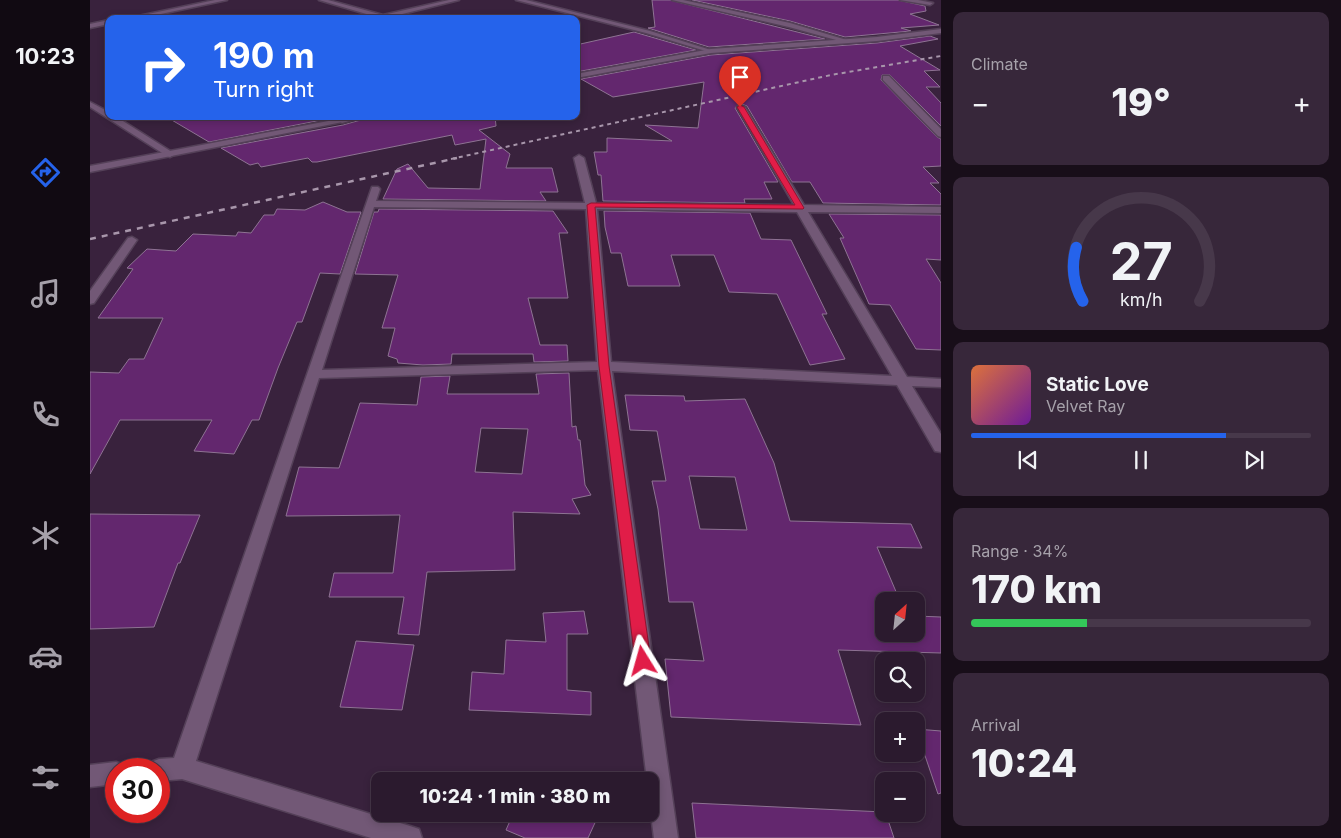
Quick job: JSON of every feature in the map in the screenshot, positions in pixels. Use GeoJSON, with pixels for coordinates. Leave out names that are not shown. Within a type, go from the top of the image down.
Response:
{"type":"FeatureCollection","features":[{"type":"Feature","properties":{"kind":"street"},"geometry":{"type":"LineString","coordinates":[[148,15],[224,0]]}},
{"type":"Feature","properties":{"kind":"street"},"geometry":{"type":"LineString","coordinates":[[322,0],[378,15]]}},
{"type":"Feature","properties":{"kind":"street"},"geometry":{"type":"LineString","coordinates":[[387,15],[456,0]]}},
{"type":"Feature","properties":{"kind":"street"},"geometry":{"type":"LineString","coordinates":[[519,0],[579,15]]}},
{"type":"Feature","properties":{"kind":"street"},"geometry":{"type":"LineString","coordinates":[[675,0],[847,41]]}},
{"type":"Feature","properties":{"kind":"street"},"geometry":{"type":"LineString","coordinates":[[903,0],[929,3]]}},
{"type":"Feature","properties":{"kind":"street"},"geometry":{"type":"LineString","coordinates":[[725,5],[731,12]]}},
{"type":"Feature","properties":{"kind":"street"},"geometry":{"type":"LineString","coordinates":[[580,15],[648,32],[711,51]]}},
{"type":"Feature","properties":{"kind":"street"},"geometry":{"type":"LineString","coordinates":[[90,26],[105,23]]}},
{"type":"Feature","properties":{"kind":"street"},"geometry":{"type":"LineString","coordinates":[[580,74],[711,51],[847,41],[941,31]]}},
{"type":"Feature","properties":{"kind":"street"},"geometry":{"type":"LineString","coordinates":[[886,78],[941,134]]}},
{"type":"Feature","properties":{"kind":"street"},"geometry":{"type":"LineString","coordinates":[[90,104],[105,113]]}},
{"type":"Feature","properties":{"kind":"street"},"geometry":{"type":"LineString","coordinates":[[740,107],[941,447]]}},
{"type":"Feature","properties":{"kind":"street"},"geometry":{"type":"LineString","coordinates":[[115,120],[170,154]]}},
{"type":"Feature","properties":{"kind":"street"},"geometry":{"type":"LineString","coordinates":[[90,170],[335,120]]}},
{"type":"Feature","properties":{"kind":"street"},"geometry":{"type":"LineString","coordinates":[[579,158],[591,205],[604,366],[666,838]]}},
{"type":"Feature","properties":{"kind":"street"},"geometry":{"type":"LineString","coordinates":[[182,768],[373,196],[591,205],[941,210]]}},
{"type":"Feature","properties":{"kind":"street"},"geometry":{"type":"LineString","coordinates":[[90,300],[132,240]]}},
{"type":"Feature","properties":{"kind":"street"},"geometry":{"type":"LineString","coordinates":[[314,374],[604,366],[941,384]]}},
{"type":"Feature","properties":{"kind":"street"},"geometry":{"type":"LineString","coordinates":[[170,769],[182,768],[410,838]]}},
{"type":"Feature","properties":{"kind":"street"},"geometry":{"type":"LineString","coordinates":[[90,776],[105,775]]}},
{"type":"Feature","properties":{"kind":"building"},"geometry":{"type":"Polygon","coordinates":[[[652,0],[670,0],[825,39],[709,47],[648,28],[655,27],[652,0]]]}},
{"type":"Feature","properties":{"kind":"building"},"geometry":{"type":"Polygon","coordinates":[[[692,0],[898,0],[925,6],[926,11],[910,14],[939,25],[901,28],[911,31],[845,37],[790,21],[692,0]]]}},
{"type":"Feature","properties":{"kind":"building"},"geometry":{"type":"Polygon","coordinates":[[[634,32],[696,50],[580,71],[580,44],[634,32]]]}},
{"type":"Feature","properties":{"kind":"building"},"geometry":{"type":"Polygon","coordinates":[[[930,36],[938,39],[900,46],[940,70],[924,71],[940,87],[926,87],[941,103],[941,126],[890,75],[882,75],[881,80],[941,139],[941,166],[923,167],[939,183],[930,183],[941,194],[941,205],[823,203],[810,182],[792,182],[747,106],[739,103],[735,108],[778,182],[764,182],[772,199],[744,199],[745,203],[603,201],[601,175],[598,175],[594,152],[607,152],[607,138],[672,141],[645,125],[698,128],[704,82],[613,97],[581,79],[711,55],[877,43],[930,36]]]}},
{"type":"Feature","properties":{"kind":"building"},"geometry":{"type":"Polygon","coordinates":[[[172,120],[322,120],[209,142],[172,120]]]}},
{"type":"Feature","properties":{"kind":"building"},"geometry":{"type":"Polygon","coordinates":[[[361,120],[495,120],[496,126],[479,130],[510,154],[506,168],[552,168],[558,192],[540,192],[546,201],[383,199],[397,169],[408,164],[428,188],[480,189],[486,139],[455,145],[452,135],[317,162],[312,162],[308,158],[261,167],[258,163],[250,165],[221,148],[361,120]]]}},
{"type":"Feature","properties":{"kind":"building"},"geometry":{"type":"Polygon","coordinates":[[[323,202],[347,212],[361,212],[340,274],[320,273],[302,322],[297,322],[259,420],[252,420],[234,454],[194,451],[212,420],[120,420],[90,474],[90,372],[119,373],[129,359],[144,359],[163,318],[98,318],[133,269],[127,268],[147,249],[176,251],[193,234],[236,236],[238,232],[251,233],[264,215],[274,215],[277,209],[305,210],[323,202]]]}},
{"type":"Feature","properties":{"kind":"building"},"geometry":{"type":"Polygon","coordinates":[[[379,209],[553,211],[568,233],[559,233],[568,298],[528,298],[540,345],[567,345],[568,361],[534,362],[533,354],[452,354],[451,364],[423,365],[398,363],[397,359],[388,356],[395,328],[382,328],[398,275],[355,274],[374,212],[378,212],[379,209]]]}},
{"type":"Feature","properties":{"kind":"building"},"geometry":{"type":"Polygon","coordinates":[[[604,211],[750,213],[761,239],[791,240],[827,314],[822,314],[845,359],[810,365],[777,294],[729,292],[714,255],[671,255],[680,286],[628,286],[621,253],[611,253],[605,227],[604,211]]]}},
{"type":"Feature","properties":{"kind":"building"},"geometry":{"type":"Polygon","coordinates":[[[829,214],[941,215],[941,260],[926,259],[941,283],[941,350],[916,349],[890,305],[869,304],[840,238],[844,238],[829,214]]]}},
{"type":"Feature","properties":{"kind":"building"},"geometry":{"type":"Polygon","coordinates":[[[569,373],[572,427],[576,426],[578,440],[580,440],[585,485],[591,495],[572,499],[580,514],[513,512],[515,570],[427,572],[419,635],[398,634],[404,597],[329,597],[334,573],[393,573],[400,515],[286,516],[299,467],[339,468],[360,403],[417,405],[421,377],[450,376],[447,394],[539,394],[536,374],[569,373]],[[481,428],[475,472],[522,474],[528,429],[481,428]]]}},
{"type":"Feature","properties":{"kind":"building"},"geometry":{"type":"Polygon","coordinates":[[[625,395],[684,396],[685,401],[745,399],[774,463],[790,521],[911,524],[922,548],[877,547],[896,592],[875,592],[875,642],[925,642],[925,616],[941,617],[941,653],[838,650],[861,725],[671,717],[665,659],[704,661],[693,602],[669,602],[658,509],[652,481],[666,481],[657,431],[630,430],[625,395]],[[689,476],[700,529],[747,530],[735,477],[689,476]]]}},
{"type":"Feature","properties":{"kind":"building"},"geometry":{"type":"Polygon","coordinates":[[[90,514],[200,515],[180,563],[178,563],[154,627],[90,629],[90,514]]]}},
{"type":"Feature","properties":{"kind":"building"},"geometry":{"type":"Polygon","coordinates":[[[584,611],[588,634],[567,634],[567,690],[591,692],[591,715],[469,710],[472,672],[504,674],[506,640],[546,642],[543,613],[584,611]]]}},
{"type":"Feature","properties":{"kind":"building"},"geometry":{"type":"Polygon","coordinates":[[[356,641],[414,645],[402,710],[340,707],[356,641]]]}},
{"type":"Feature","properties":{"kind":"building"},"geometry":{"type":"Polygon","coordinates":[[[925,730],[941,731],[941,793],[938,794],[925,756],[925,730]]]}},
{"type":"Feature","properties":{"kind":"building"},"geometry":{"type":"Polygon","coordinates":[[[692,803],[875,812],[875,822],[889,822],[894,838],[696,838],[692,803]]]}},
{"type":"Feature","properties":{"kind":"building"},"geometry":{"type":"Polygon","coordinates":[[[510,822],[595,822],[588,838],[525,838],[506,830],[510,822]]]}},
{"type":"Feature","properties":{"kind":"railway"},"geometry":{"type":"LineString","coordinates":[[451,159],[831,75],[941,56]]}},
{"type":"Feature","properties":{"kind":"railway"},"geometry":{"type":"LineString","coordinates":[[90,239],[457,158]]}},
{"type":"Feature","properties":{"kind":"route"},"geometry":{"type":"LineString","coordinates":[[643,661],[604,366],[591,205],[800,208],[740,107]]}}]}
